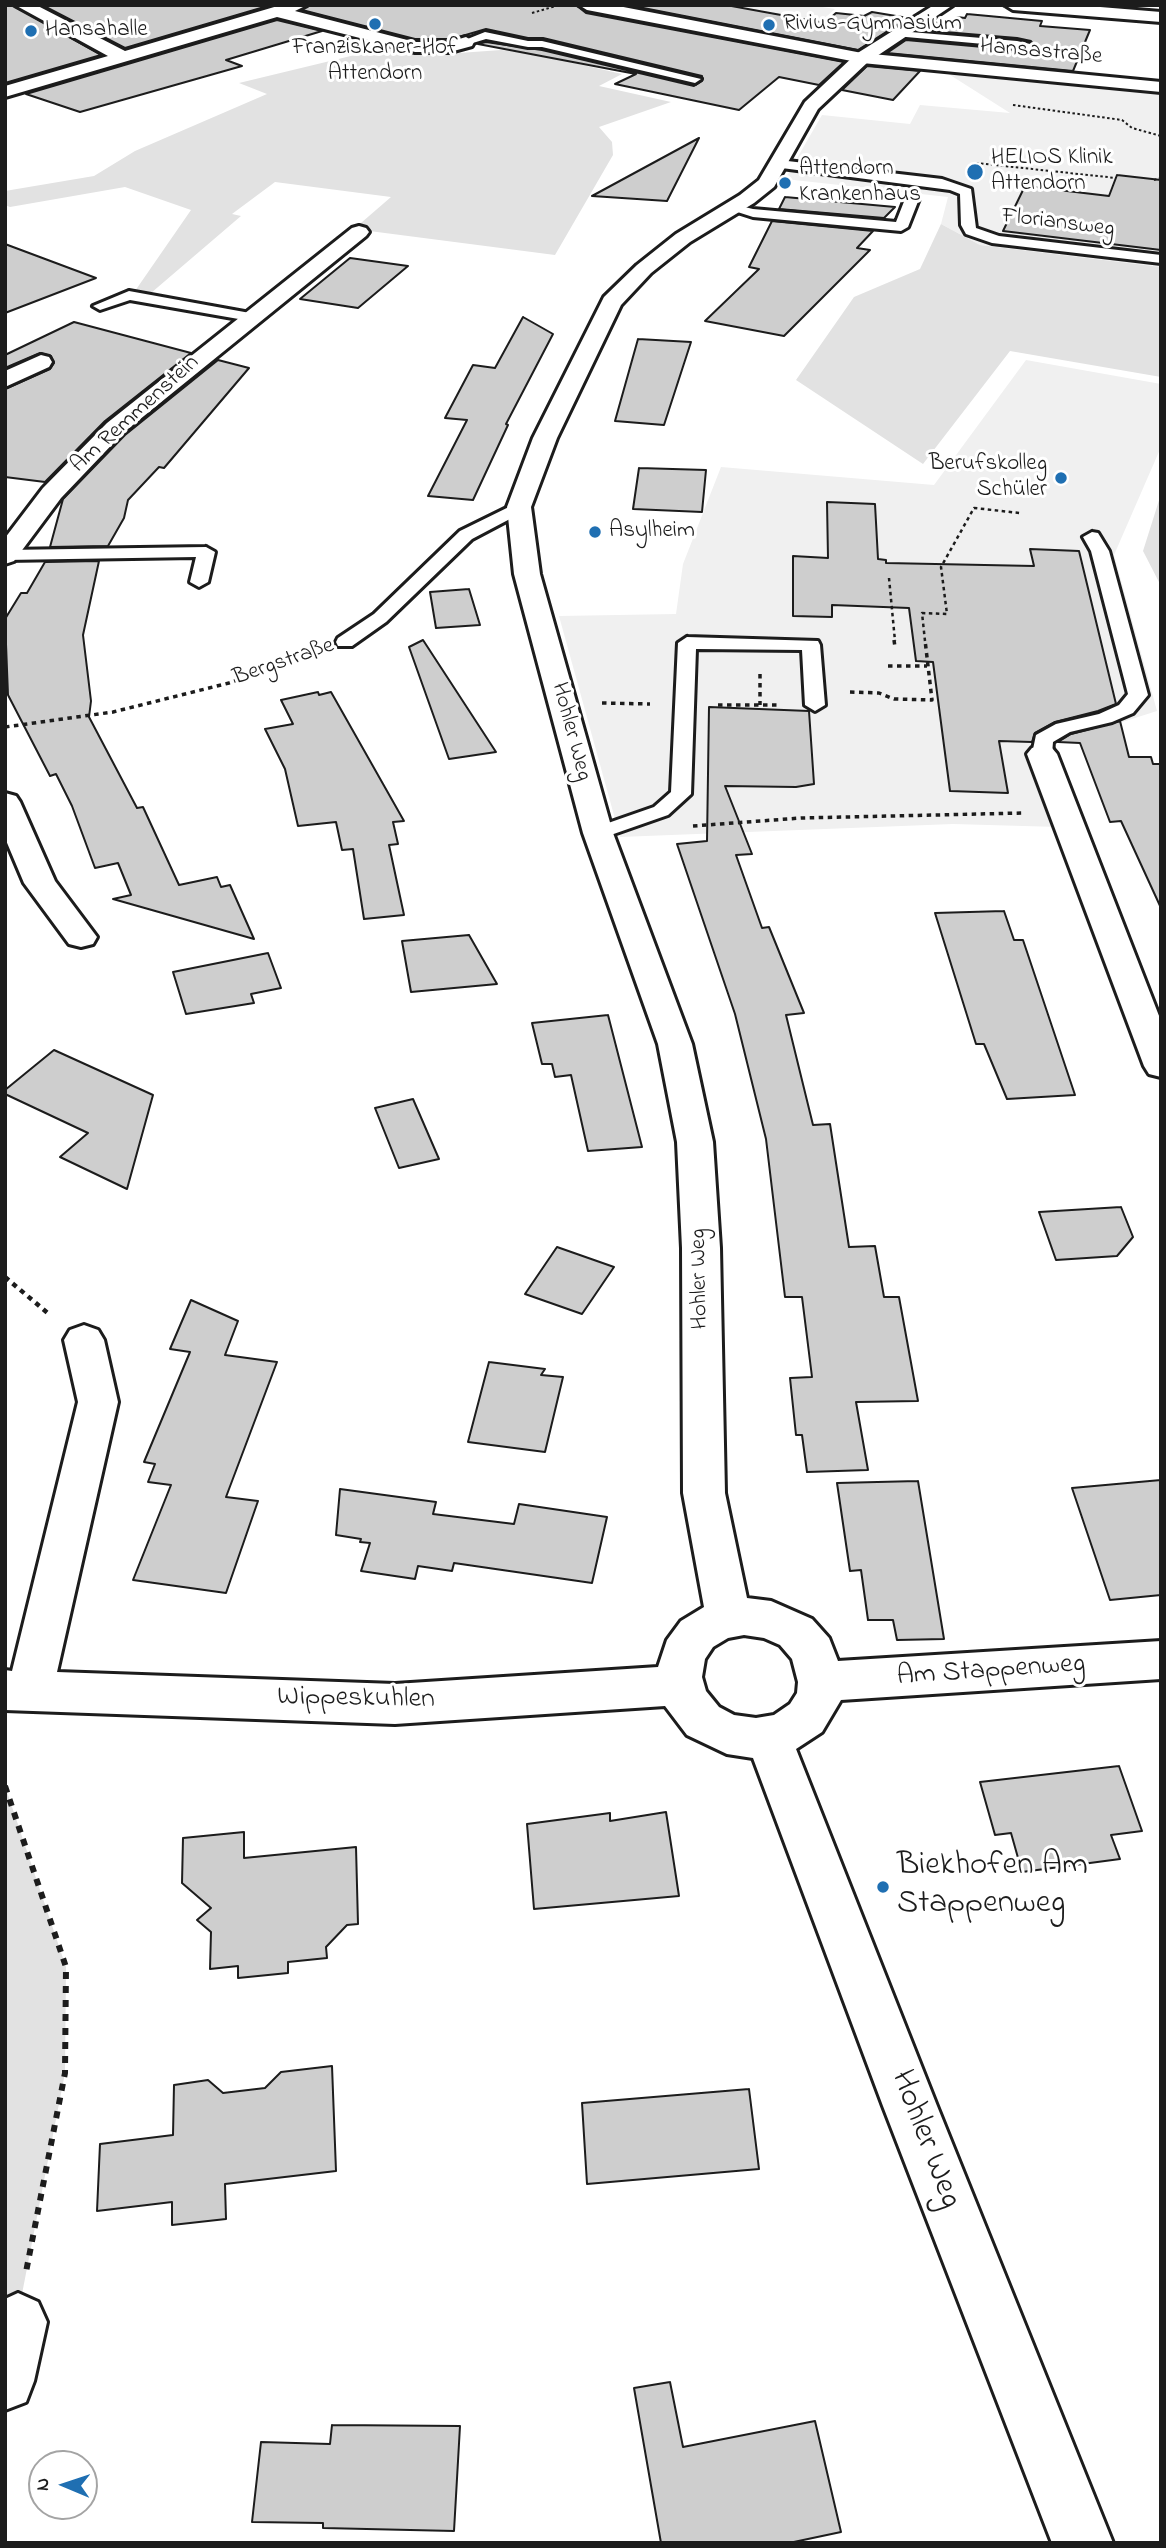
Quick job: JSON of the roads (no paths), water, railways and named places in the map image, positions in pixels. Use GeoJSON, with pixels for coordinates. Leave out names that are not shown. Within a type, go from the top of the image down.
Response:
{"type":"FeatureCollection","features":[{"type":"Feature","properties":{"kind":"street"},"geometry":{"type":"LineString","coordinates":[[23,5],[125,58]]}},
{"type":"Feature","properties":{"kind":"street"},"geometry":{"type":"LineString","coordinates":[[5,92],[299,5]]}},
{"type":"Feature","properties":{"kind":"street","name":"Hansastraße"},"geometry":{"type":"LineString","coordinates":[[587,5],[862,58],[1017,70],[1161,87]]}},
{"type":"Feature","properties":{"kind":"street","name":"Hohler Weg"},"geometry":{"type":"LineString","coordinates":[[729,1619],[704,1493],[701,1248],[695,1142],[675,1044],[598,833],[527,574],[519,507],[545,438],[612,302],[644,269],[683,238],[767,183],[811,106],[862,58],[945,5]]}},
{"type":"Feature","properties":{"kind":"street"},"geometry":{"type":"LineString","coordinates":[[1013,5],[1161,17]]}},
{"type":"Feature","properties":{"kind":"street"},"geometry":{"type":"LineString","coordinates":[[279,12],[415,47],[450,47],[466,42]]}},
{"type":"Feature","properties":{"kind":"street","name":"Am Remmenstein"},"geometry":{"type":"LineString","coordinates":[[6,556],[52,493],[115,428],[359,232]]}},
{"type":"Feature","properties":{"kind":"street"},"geometry":{"type":"LineString","coordinates":[[5,380],[41,362]]}},
{"type":"Feature","properties":{"kind":"street"},"geometry":{"type":"LineString","coordinates":[[1042,754],[1161,1066]]}},
{"type":"Feature","properties":{"kind":"street"},"geometry":{"type":"LineString","coordinates":[[5,802],[40,883],[81,937]]}},
{"type":"Feature","properties":{"kind":"street","name":"Wippeskuhlen"},"geometry":{"type":"LineString","coordinates":[[84,1340],[98,1402],[18,1690],[395,1704],[681,1685]]}},
{"type":"Feature","properties":{"kind":"street"},"geometry":{"type":"LineString","coordinates":[[744,1616],[771,1620],[796,1632],[813,1651],[821,1682],[819,1698],[806,1718],[784,1732],[756,1738],[727,1734],[703,1721],[685,1701],[679,1677],[683,1654],[697,1634],[718,1621],[744,1616]]}},
{"type":"Feature","properties":{"kind":"street","name":"Am Stappenweg"},"geometry":{"type":"LineString","coordinates":[[821,1682],[1161,1660]]}},
{"type":"Feature","properties":{"kind":"street","name":"Hohler Weg"},"geometry":{"type":"LineString","coordinates":[[768,1736],[910,2106],[1083,2543]]}},
{"type":"Feature","properties":{"kind":"street"},"geometry":{"type":"LineString","coordinates":[[5,2381],[18,2322]]}},
{"type":"Feature","properties":{"kind":"lane"},"geometry":{"type":"LineString","coordinates":[[899,34],[1017,44],[1026,46],[1029,50]]}},
{"type":"Feature","properties":{"kind":"lane"},"geometry":{"type":"LineString","coordinates":[[466,42],[485,35],[528,44],[542,44],[695,79]]}},
{"type":"Feature","properties":{"kind":"lane","name":"Floriansweg"},"geometry":{"type":"LineString","coordinates":[[779,164],[937,182],[955,187],[966,192],[968,225],[971,231],[997,240],[1161,259]]}},
{"type":"Feature","properties":{"kind":"lane"},"geometry":{"type":"LineString","coordinates":[[723,214],[753,213],[901,227],[912,199]]}},
{"type":"Feature","properties":{"kind":"lane"},"geometry":{"type":"LineString","coordinates":[[723,214],[762,228]]}},
{"type":"Feature","properties":{"kind":"lane"},"geometry":{"type":"LineString","coordinates":[[100,306],[129,295],[250,317]]}},
{"type":"Feature","properties":{"kind":"lane","name":"Bergstraße"},"geometry":{"type":"LineString","coordinates":[[345,642],[380,618],[466,535],[519,507]]}},
{"type":"Feature","properties":{"kind":"lane"},"geometry":{"type":"LineString","coordinates":[[1042,754],[1043,739],[1063,729],[1105,718],[1126,709],[1138,695],[1100,551],[1092,537]]}},
{"type":"Feature","properties":{"kind":"lane","name":"Am Remmenstein"},"geometry":{"type":"LineString","coordinates":[[6,556],[205,552],[199,582]]}},
{"type":"Feature","properties":{"kind":"lane"},"geometry":{"type":"LineString","coordinates":[[598,833],[661,811],[681,794],[687,643],[811,645],[815,705]]}},
{"type":"Feature","properties":{"kind":"place","name":"Franziskaner-Hof Attendorn"},"geometry":{"type":"Point","coordinates":[375,24]}},
{"type":"Feature","properties":{"kind":"place","name":"Rivius-Gymnasium"},"geometry":{"type":"Point","coordinates":[769,25]}},
{"type":"Feature","properties":{"kind":"place","name":"Hansahalle"},"geometry":{"type":"Point","coordinates":[31,31]}},
{"type":"Feature","properties":{"kind":"place","name":"HELIOS Klinik Attendorn"},"geometry":{"type":"Point","coordinates":[975,172]}},
{"type":"Feature","properties":{"kind":"place","name":"Attendorn Krankenhaus"},"geometry":{"type":"Point","coordinates":[785,183]}},
{"type":"Feature","properties":{"kind":"place","name":"Berufskolleg Schüler"},"geometry":{"type":"Point","coordinates":[1061,478]}},
{"type":"Feature","properties":{"kind":"place","name":"Asylheim"},"geometry":{"type":"Point","coordinates":[595,532]}},
{"type":"Feature","properties":{"kind":"place","name":"Biekhofen Am Stappenweg"},"geometry":{"type":"Point","coordinates":[883,1887]}}]}
